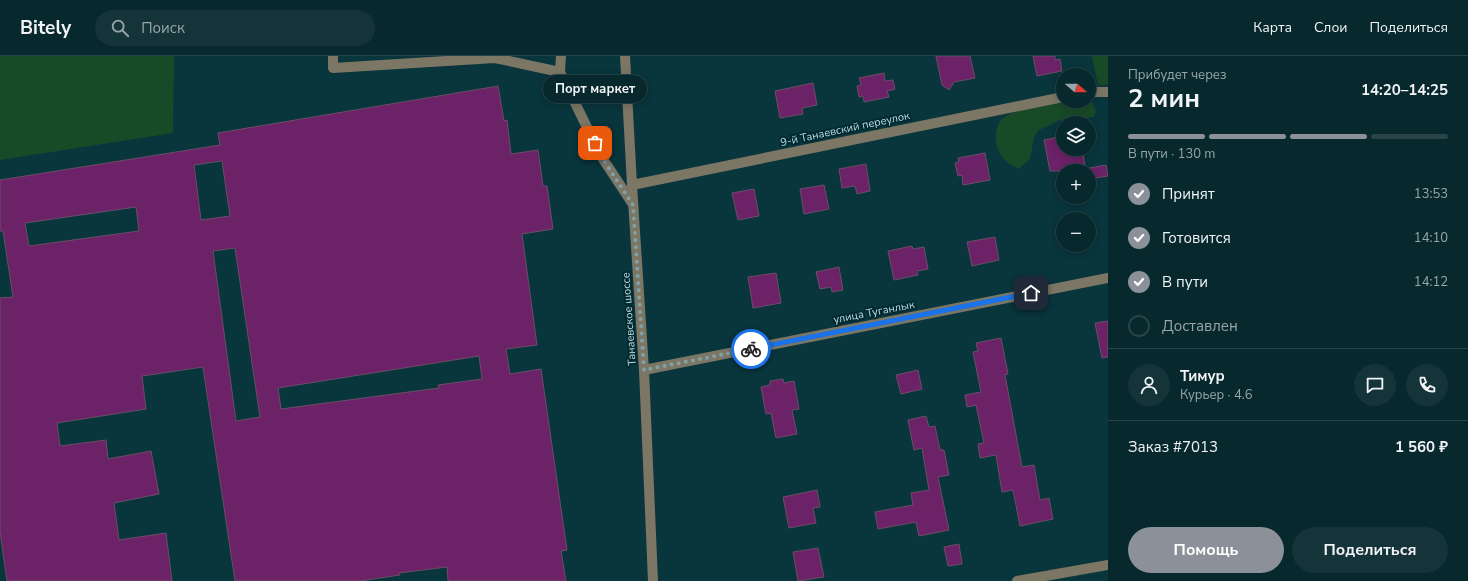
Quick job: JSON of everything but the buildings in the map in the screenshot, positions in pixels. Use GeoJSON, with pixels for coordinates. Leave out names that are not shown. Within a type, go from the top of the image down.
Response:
{"type":"FeatureCollection","features":[{"type":"Feature","properties":{"kind":"street"},"geometry":{"type":"LineString","coordinates":[[334,56],[333,68],[495,58],[560,72]]}},
{"type":"Feature","properties":{"kind":"street"},"geometry":{"type":"LineString","coordinates":[[560,56],[560,72],[601,156],[633,205]]}},
{"type":"Feature","properties":{"kind":"street","name":"Танаевское шоссе"},"geometry":{"type":"LineString","coordinates":[[625,56],[644,370],[653,581]]}},
{"type":"Feature","properties":{"kind":"street"},"geometry":{"type":"LineString","coordinates":[[1096,92],[1108,92]]}},
{"type":"Feature","properties":{"kind":"street","name":"9-й Танаевский переулок"},"geometry":{"type":"LineString","coordinates":[[632,185],[1056,98]]}},
{"type":"Feature","properties":{"kind":"street","name":"улица Туганлык"},"geometry":{"type":"LineString","coordinates":[[644,370],[1108,278]]}},
{"type":"Feature","properties":{"kind":"street"},"geometry":{"type":"LineString","coordinates":[[1017,581],[1108,565]]}},
{"type":"Feature","properties":{"kind":"green space"},"geometry":{"type":"Polygon","coordinates":[[[0,56],[174,56],[173,133],[0,160],[0,56]]]}},
{"type":"Feature","properties":{"kind":"green space"},"geometry":{"type":"Polygon","coordinates":[[[1092,56],[1108,56],[1108,84],[1098,86],[1096,68],[1094,68],[1092,56]]]}},
{"type":"Feature","properties":{"kind":"green space"},"geometry":{"type":"Polygon","coordinates":[[[1056,103],[1056,108],[1095,108],[1096,110],[1094,116],[1056,116],[1056,122],[1039,130],[1034,137],[1030,159],[1019,169],[1003,158],[999,152],[996,134],[999,123],[1004,117],[1012,113],[1056,103]]]}},
{"type":"Feature","properties":{"kind":"way so far"},"geometry":{"type":"LineString","coordinates":[[595,143],[601,156],[633,205],[644,370],[751,349]]}},
{"type":"Feature","properties":{"kind":"place","name":"Порт маркет"},"geometry":{"type":"Point","coordinates":[595,143]}},
{"type":"Feature","properties":{"kind":"route"},"geometry":{"type":"LineString","coordinates":[[751,349],[1031,293]]}}]}
